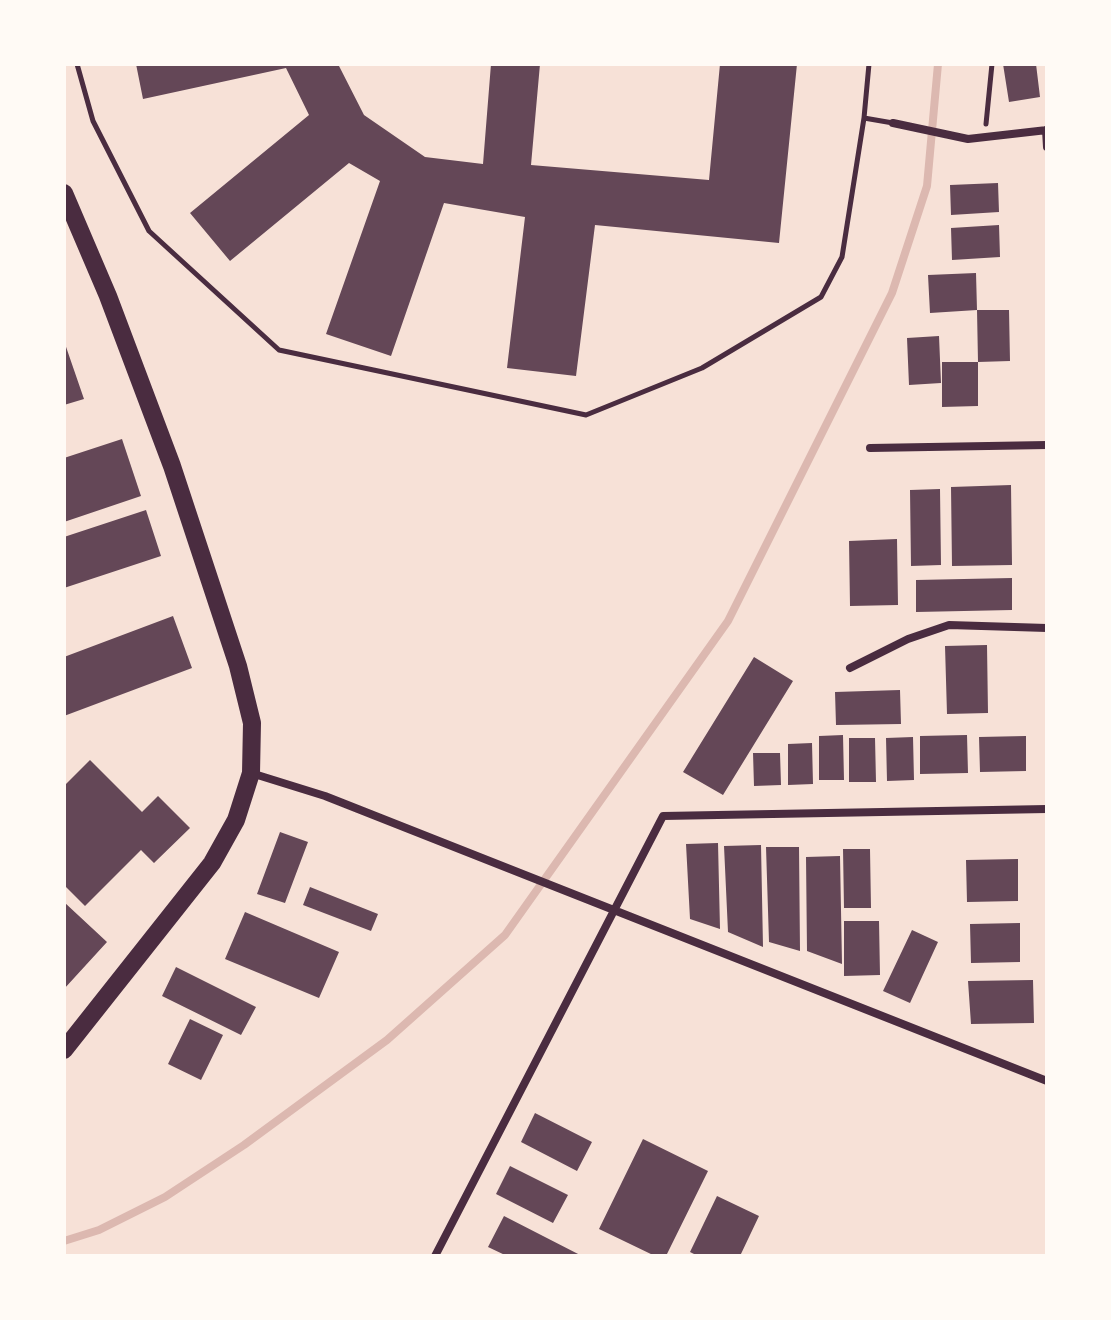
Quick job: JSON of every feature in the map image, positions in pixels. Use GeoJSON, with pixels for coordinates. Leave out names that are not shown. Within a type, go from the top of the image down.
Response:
{"type":"FeatureCollection","features":[{"type":"Feature","properties":{"kind":"main road"},"geometry":{"type":"LineString","coordinates":[[64,193],[172,466],[234,652],[252,723],[251,773],[236,820],[212,863],[64,1050]]}},
{"type":"Feature","properties":{"kind":"street"},"geometry":{"type":"LineString","coordinates":[[893,123],[968,139],[1047,130],[1047,147]]}},
{"type":"Feature","properties":{"kind":"street"},"geometry":{"type":"LineString","coordinates":[[870,448],[1047,445]]}},
{"type":"Feature","properties":{"kind":"street"},"geometry":{"type":"LineString","coordinates":[[850,668],[908,639],[949,625],[1047,628]]}},
{"type":"Feature","properties":{"kind":"street"},"geometry":{"type":"LineString","coordinates":[[251,773],[325,796],[1047,1081]]}},
{"type":"Feature","properties":{"kind":"street"},"geometry":{"type":"LineString","coordinates":[[435,1256],[616,912],[663,816],[1047,809]]}},
{"type":"Feature","properties":{"kind":"lane"},"geometry":{"type":"LineString","coordinates":[[77,64],[93,121],[149,231],[279,350],[586,415],[702,368],[821,297],[842,257],[864,118],[869,64]]}},
{"type":"Feature","properties":{"kind":"lane"},"geometry":{"type":"LineString","coordinates":[[864,118],[893,123]]}},
{"type":"Feature","properties":{"kind":"path"},"geometry":{"type":"LineString","coordinates":[[985,137],[992,64]]}},
{"type":"Feature","properties":{"kind":"building"},"geometry":{"type":"Polygon","coordinates":[[[136,64],[338,64],[364,115],[425,157],[483,164],[491,64],[540,64],[531,165],[709,180],[720,64],[797,64],[779,243],[595,225],[576,376],[507,368],[525,217],[444,203],[391,356],[326,334],[380,181],[349,163],[230,261],[190,213],[309,115],[286,68],[143,99],[136,64]]]}},
{"type":"Feature","properties":{"kind":"building"},"geometry":{"type":"Polygon","coordinates":[[[1003,64],[1036,64],[1040,97],[1009,102],[1003,64]]]}},
{"type":"Feature","properties":{"kind":"building"},"geometry":{"type":"Polygon","coordinates":[[[998,183],[999,212],[951,215],[950,185],[998,183]]]}},
{"type":"Feature","properties":{"kind":"building"},"geometry":{"type":"Polygon","coordinates":[[[999,225],[1000,257],[952,260],[951,228],[999,225]]]}},
{"type":"Feature","properties":{"kind":"building"},"geometry":{"type":"Polygon","coordinates":[[[976,273],[977,310],[930,313],[928,275],[976,273]]]}},
{"type":"Feature","properties":{"kind":"building"},"geometry":{"type":"Polygon","coordinates":[[[977,310],[1009,310],[1010,361],[978,362],[977,310]]]}},
{"type":"Feature","properties":{"kind":"building"},"geometry":{"type":"Polygon","coordinates":[[[939,336],[941,383],[909,385],[907,338],[939,336]]]}},
{"type":"Feature","properties":{"kind":"building"},"geometry":{"type":"Polygon","coordinates":[[[64,341],[84,399],[64,405],[64,341]]]}},
{"type":"Feature","properties":{"kind":"building"},"geometry":{"type":"Polygon","coordinates":[[[942,362],[978,362],[978,406],[942,407],[942,362]]]}},
{"type":"Feature","properties":{"kind":"building"},"geometry":{"type":"Polygon","coordinates":[[[122,439],[141,496],[64,522],[64,458],[122,439]]]}},
{"type":"Feature","properties":{"kind":"building"},"geometry":{"type":"Polygon","coordinates":[[[1011,485],[1012,565],[952,566],[951,487],[1011,485]]]}},
{"type":"Feature","properties":{"kind":"building"},"geometry":{"type":"Polygon","coordinates":[[[940,489],[941,565],[911,566],[910,490],[940,489]]]}},
{"type":"Feature","properties":{"kind":"building"},"geometry":{"type":"Polygon","coordinates":[[[146,510],[161,556],[64,588],[64,537],[146,510]]]}},
{"type":"Feature","properties":{"kind":"building"},"geometry":{"type":"Polygon","coordinates":[[[897,539],[898,605],[850,606],[849,541],[897,539]]]}},
{"type":"Feature","properties":{"kind":"building"},"geometry":{"type":"Polygon","coordinates":[[[1012,578],[1012,610],[916,612],[916,580],[1012,578]]]}},
{"type":"Feature","properties":{"kind":"building"},"geometry":{"type":"Polygon","coordinates":[[[173,616],[192,668],[64,716],[64,657],[173,616]]]}},
{"type":"Feature","properties":{"kind":"building"},"geometry":{"type":"Polygon","coordinates":[[[987,645],[988,713],[947,714],[945,646],[987,645]]]}},
{"type":"Feature","properties":{"kind":"building"},"geometry":{"type":"Polygon","coordinates":[[[754,657],[793,681],[723,795],[683,772],[754,657]]]}},
{"type":"Feature","properties":{"kind":"building"},"geometry":{"type":"Polygon","coordinates":[[[900,690],[901,724],[836,725],[835,692],[900,690]]]}},
{"type":"Feature","properties":{"kind":"building"},"geometry":{"type":"Polygon","coordinates":[[[843,735],[844,780],[819,780],[819,736],[843,735]]]}},
{"type":"Feature","properties":{"kind":"building"},"geometry":{"type":"Polygon","coordinates":[[[967,735],[968,773],[920,774],[920,736],[967,735]]]}},
{"type":"Feature","properties":{"kind":"building"},"geometry":{"type":"Polygon","coordinates":[[[1026,736],[1026,771],[980,772],[979,737],[1026,736]]]}},
{"type":"Feature","properties":{"kind":"building"},"geometry":{"type":"Polygon","coordinates":[[[913,737],[914,780],[887,781],[886,738],[913,737]]]}},
{"type":"Feature","properties":{"kind":"building"},"geometry":{"type":"Polygon","coordinates":[[[849,738],[875,738],[876,782],[849,782],[849,738]]]}},
{"type":"Feature","properties":{"kind":"building"},"geometry":{"type":"Polygon","coordinates":[[[812,743],[813,784],[788,785],[788,744],[812,743]]]}},
{"type":"Feature","properties":{"kind":"building"},"geometry":{"type":"Polygon","coordinates":[[[753,753],[780,753],[781,785],[754,786],[753,753]]]}},
{"type":"Feature","properties":{"kind":"building"},"geometry":{"type":"Polygon","coordinates":[[[90,760],[142,812],[158,796],[190,828],[154,863],[141,850],[85,906],[64,885],[64,786],[90,760]]]}},
{"type":"Feature","properties":{"kind":"building"},"geometry":{"type":"Polygon","coordinates":[[[280,832],[308,842],[285,903],[257,894],[280,832]]]}},
{"type":"Feature","properties":{"kind":"building"},"geometry":{"type":"Polygon","coordinates":[[[718,843],[720,929],[690,919],[686,844],[718,843]]]}},
{"type":"Feature","properties":{"kind":"building"},"geometry":{"type":"Polygon","coordinates":[[[761,845],[763,947],[728,932],[724,846],[761,845]]]}},
{"type":"Feature","properties":{"kind":"building"},"geometry":{"type":"Polygon","coordinates":[[[766,847],[799,847],[800,951],[769,942],[766,847]]]}},
{"type":"Feature","properties":{"kind":"building"},"geometry":{"type":"Polygon","coordinates":[[[843,849],[870,849],[871,908],[844,908],[843,849]]]}},
{"type":"Feature","properties":{"kind":"building"},"geometry":{"type":"Polygon","coordinates":[[[840,856],[842,964],[807,951],[806,857],[840,856]]]}},
{"type":"Feature","properties":{"kind":"building"},"geometry":{"type":"Polygon","coordinates":[[[1018,859],[1018,901],[967,902],[966,860],[1018,859]]]}},
{"type":"Feature","properties":{"kind":"building"},"geometry":{"type":"Polygon","coordinates":[[[310,887],[378,914],[371,931],[303,905],[310,887]]]}},
{"type":"Feature","properties":{"kind":"building"},"geometry":{"type":"Polygon","coordinates":[[[64,902],[107,942],[64,989],[64,902]]]}},
{"type":"Feature","properties":{"kind":"building"},"geometry":{"type":"Polygon","coordinates":[[[245,912],[339,952],[319,998],[225,959],[245,912]]]}},
{"type":"Feature","properties":{"kind":"building"},"geometry":{"type":"Polygon","coordinates":[[[844,921],[879,921],[880,975],[844,976],[844,921]]]}},
{"type":"Feature","properties":{"kind":"building"},"geometry":{"type":"Polygon","coordinates":[[[1020,923],[1020,962],[971,963],[970,924],[1020,923]]]}},
{"type":"Feature","properties":{"kind":"building"},"geometry":{"type":"Polygon","coordinates":[[[912,930],[938,942],[910,1003],[883,991],[912,930]]]}},
{"type":"Feature","properties":{"kind":"building"},"geometry":{"type":"Polygon","coordinates":[[[176,967],[256,1007],[241,1035],[162,996],[176,967]]]}},
{"type":"Feature","properties":{"kind":"building"},"geometry":{"type":"Polygon","coordinates":[[[1033,980],[1034,1023],[971,1024],[968,981],[1033,980]]]}},
{"type":"Feature","properties":{"kind":"building"},"geometry":{"type":"Polygon","coordinates":[[[190,1019],[223,1035],[201,1080],[168,1064],[190,1019]]]}},
{"type":"Feature","properties":{"kind":"building"},"geometry":{"type":"Polygon","coordinates":[[[535,1113],[592,1142],[577,1171],[521,1142],[535,1113]]]}},
{"type":"Feature","properties":{"kind":"building"},"geometry":{"type":"Polygon","coordinates":[[[643,1139],[708,1171],[666,1256],[655,1256],[599,1229],[643,1139]]]}},
{"type":"Feature","properties":{"kind":"building"},"geometry":{"type":"Polygon","coordinates":[[[510,1166],[568,1195],[553,1223],[496,1194],[510,1166]]]}},
{"type":"Feature","properties":{"kind":"building"},"geometry":{"type":"Polygon","coordinates":[[[717,1196],[759,1216],[740,1256],[698,1256],[690,1252],[717,1196]]]}},
{"type":"Feature","properties":{"kind":"building"},"geometry":{"type":"Polygon","coordinates":[[[504,1216],[582,1256],[507,1256],[488,1247],[504,1216]]]}},
{"type":"Feature","properties":{"kind":"waterway"},"geometry":{"type":"LineString","coordinates":[[64,1241],[99,1230],[165,1197],[244,1145],[387,1040],[505,935],[728,621],[892,293],[927,186],[938,64]]}}]}
